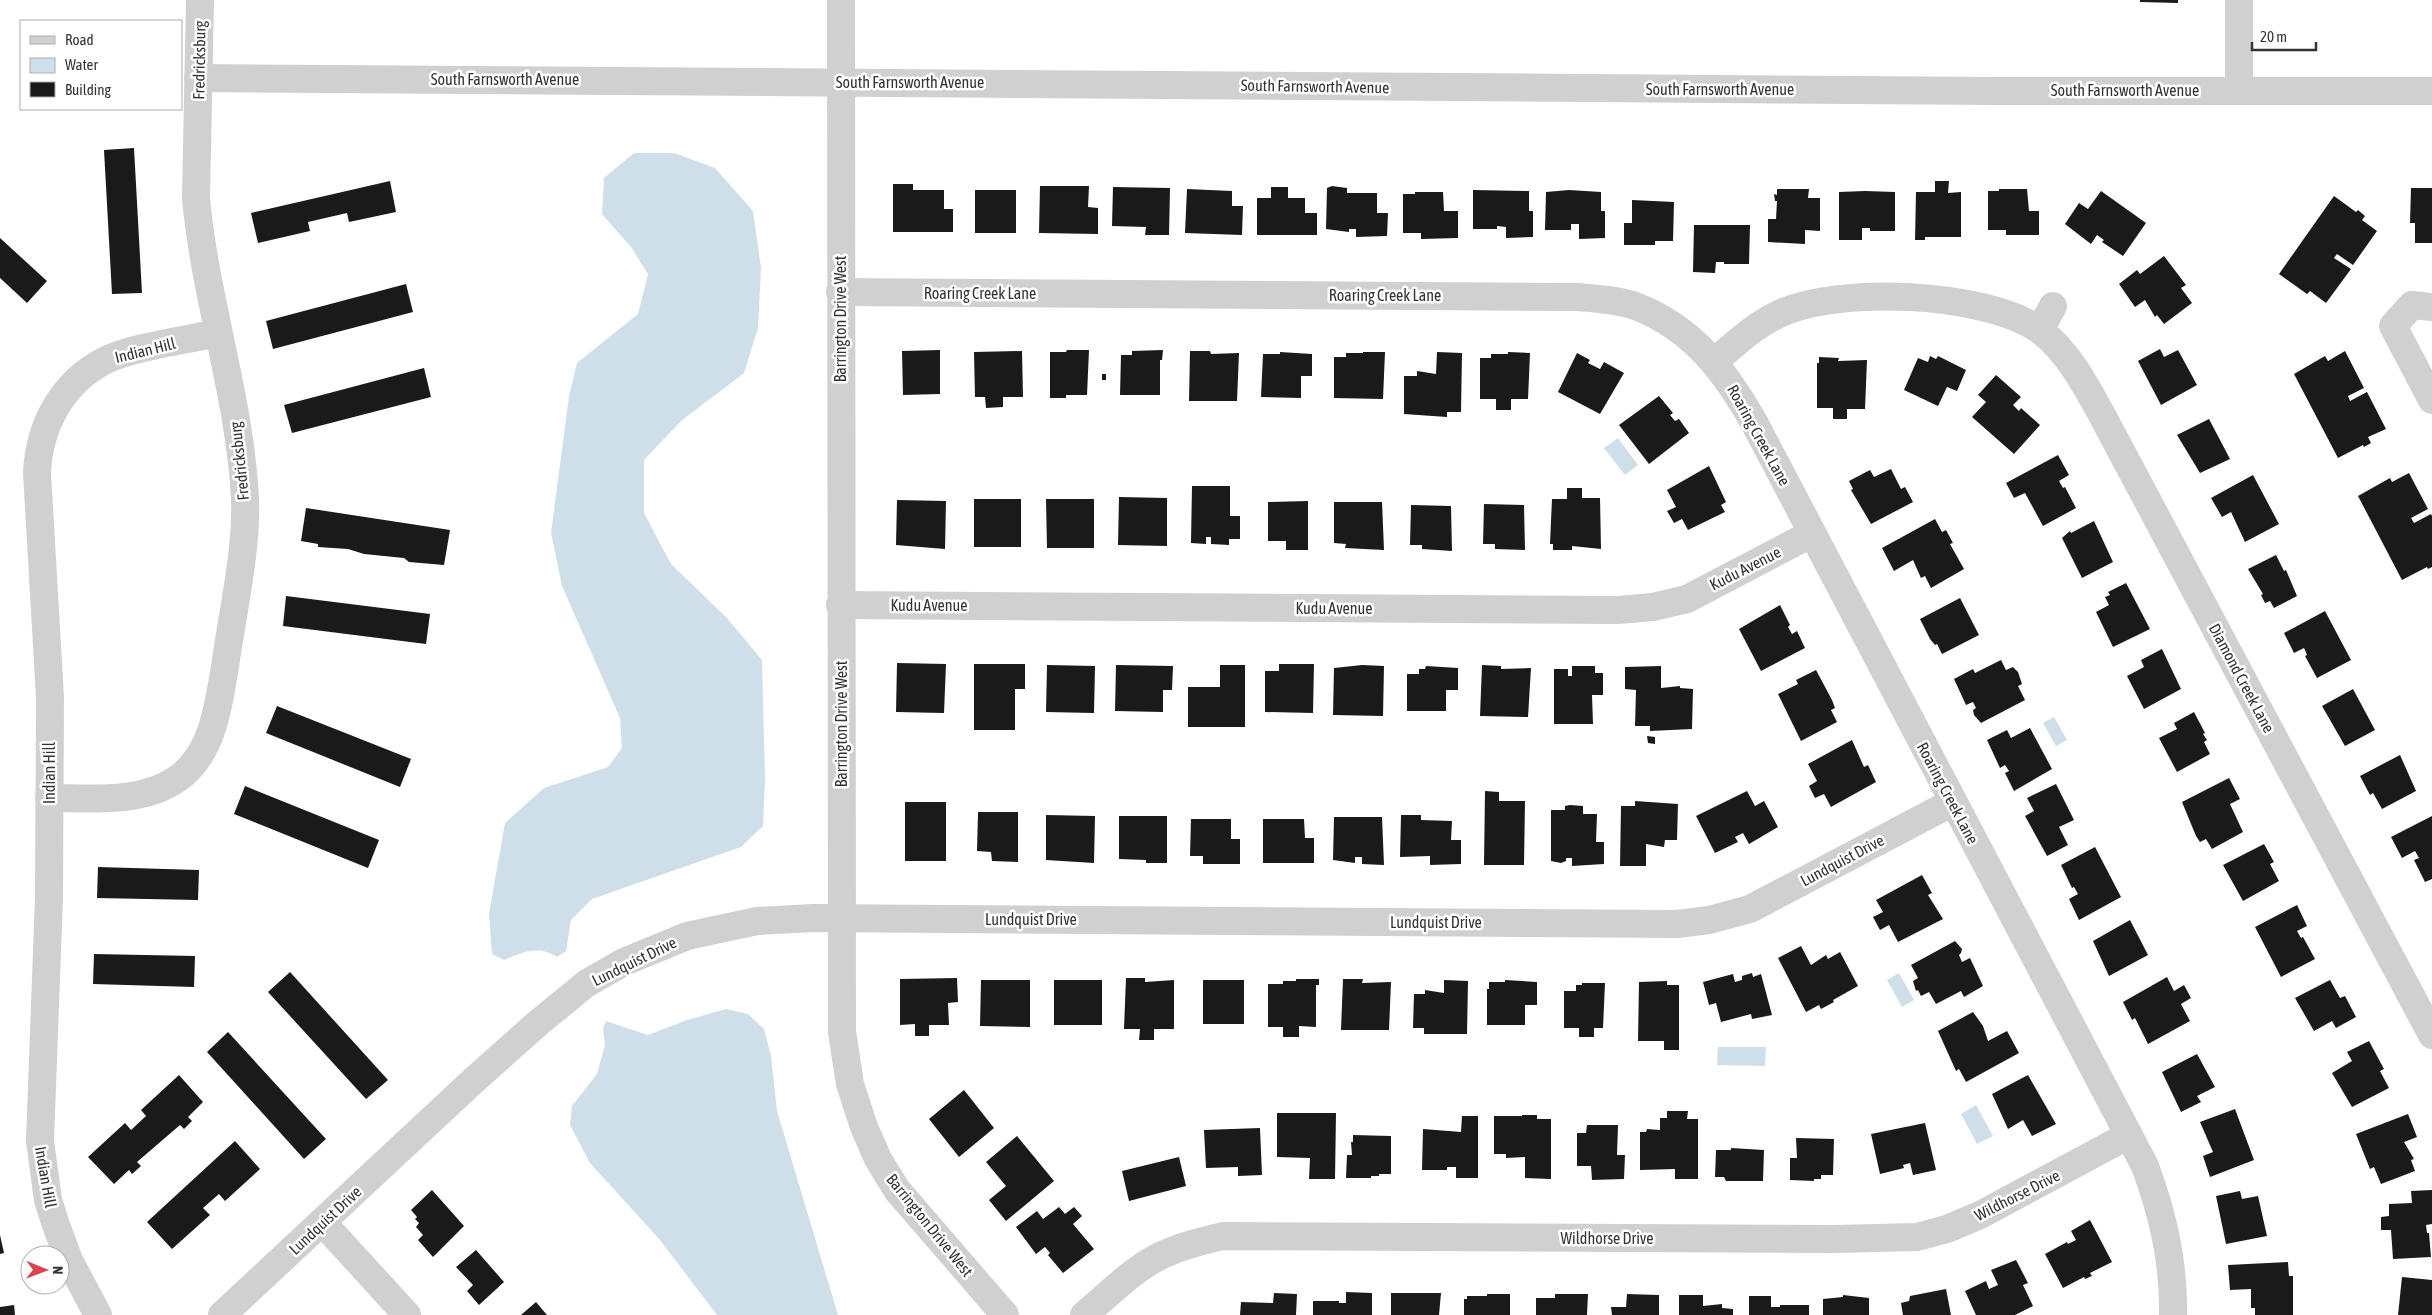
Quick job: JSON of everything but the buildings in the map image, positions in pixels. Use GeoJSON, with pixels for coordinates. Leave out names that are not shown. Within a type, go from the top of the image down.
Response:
{"type":"FeatureCollection","features":[{"type":"Feature","properties":{"kind":"street","name":"Fredricksburg"},"geometry":{"type":"LineString","coordinates":[[49,798],[124,797],[166,786],[192,767],[208,738],[216,715],[244,534],[245,500],[238,432],[205,273],[196,198],[200,0]]}},
{"type":"Feature","properties":{"kind":"street","name":"Barrington Drive West"},"geometry":{"type":"LineString","coordinates":[[841,0],[840,605],[842,1032],[850,1084],[864,1127],[878,1159],[898,1190],[1005,1315]]}},
{"type":"Feature","properties":{"kind":"street"},"geometry":{"type":"LineString","coordinates":[[2239,0],[2239,91]]}},
{"type":"Feature","properties":{"kind":"street","name":"South Farnsworth Avenue"},"geometry":{"type":"LineString","coordinates":[[198,78],[2432,92]]}},
{"type":"Feature","properties":{"kind":"street","name":"Roaring Creek Lane"},"geometry":{"type":"LineString","coordinates":[[840,292],[1578,297],[1610,300],[1637,307],[1665,321],[1695,342],[1715,361],[1734,386],[2145,1166],[2167,1233],[2172,1269],[2174,1315]]}},
{"type":"Feature","properties":{"kind":"street","name":"Diamond Creek Lane"},"geometry":{"type":"LineString","coordinates":[[1715,361],[1757,327],[1778,314],[1798,306],[1843,297],[1949,300],[1991,308],[2025,321],[2040,330],[2071,364],[2103,416],[2432,1035]]}},
{"type":"Feature","properties":{"kind":"street"},"geometry":{"type":"LineString","coordinates":[[2040,330],[2053,306]]}},
{"type":"Feature","properties":{"kind":"street"},"geometry":{"type":"LineString","coordinates":[[2432,307],[2412,306],[2393,326],[2432,400]]}},
{"type":"Feature","properties":{"kind":"street","name":"Indian Hill"},"geometry":{"type":"LineString","coordinates":[[98,1315],[69,1260],[56,1225],[43,1173],[40,1141],[40,1096],[48,906],[49,679],[37,473],[38,450],[53,410],[73,386],[106,360],[127,353],[217,333]]}},
{"type":"Feature","properties":{"kind":"street","name":"Kudu Avenue"},"geometry":{"type":"LineString","coordinates":[[840,605],[1618,610],[1653,607],[1687,598],[1811,534]]}},
{"type":"Feature","properties":{"kind":"street","name":"Lundquist Drive"},"geometry":{"type":"LineString","coordinates":[[222,1315],[480,1074],[587,983],[624,962],[659,947],[710,930],[757,921],[841,918],[1685,923],[1709,920],[1750,909],[1953,802]]}},
{"type":"Feature","properties":{"kind":"street","name":"Wildhorse Drive"},"geometry":{"type":"LineString","coordinates":[[1084,1315],[1128,1278],[1159,1256],[1189,1244],[1223,1236],[1834,1239],[1917,1237],[1947,1229],[1980,1215],[2129,1135]]}},
{"type":"Feature","properties":{"kind":"street"},"geometry":{"type":"LineString","coordinates":[[322,1222],[407,1315]]}},
{"type":"Feature","properties":{"kind":"water"},"geometry":{"type":"Polygon","coordinates":[[[634,153],[674,153],[715,168],[753,211],[761,268],[758,328],[744,373],[681,421],[644,460],[644,513],[671,564],[727,618],[762,660],[765,778],[763,826],[741,847],[592,899],[571,920],[566,951],[557,957],[543,951],[530,951],[504,960],[492,954],[489,914],[505,823],[544,788],[608,767],[622,748],[620,718],[562,586],[551,533],[569,396],[577,363],[638,314],[648,274],[631,247],[602,214],[604,178],[634,153]]]}},
{"type":"Feature","properties":{"kind":"water"},"geometry":{"type":"Polygon","coordinates":[[[1618,438],[1638,465],[1625,475],[1604,448],[1618,438]]]}},
{"type":"Feature","properties":{"kind":"water"},"geometry":{"type":"Polygon","coordinates":[[[2054,717],[2067,740],[2056,746],[2043,723],[2054,717]]]}},
{"type":"Feature","properties":{"kind":"water"},"geometry":{"type":"Polygon","coordinates":[[[1899,973],[1914,1000],[1902,1007],[1887,980],[1899,973]]]}},
{"type":"Feature","properties":{"kind":"water"},"geometry":{"type":"Polygon","coordinates":[[[726,1009],[748,1014],[764,1029],[771,1056],[777,1111],[838,1315],[717,1315],[660,1240],[590,1163],[570,1125],[572,1106],[597,1074],[605,1045],[603,1029],[606,1021],[648,1035],[687,1020],[726,1009]]]}},
{"type":"Feature","properties":{"kind":"water"},"geometry":{"type":"Polygon","coordinates":[[[1718,1047],[1766,1047],[1765,1066],[1717,1065],[1718,1047]]]}},
{"type":"Feature","properties":{"kind":"water"},"geometry":{"type":"Polygon","coordinates":[[[1976,1105],[1993,1136],[1977,1144],[1961,1114],[1976,1105]]]}}]}
